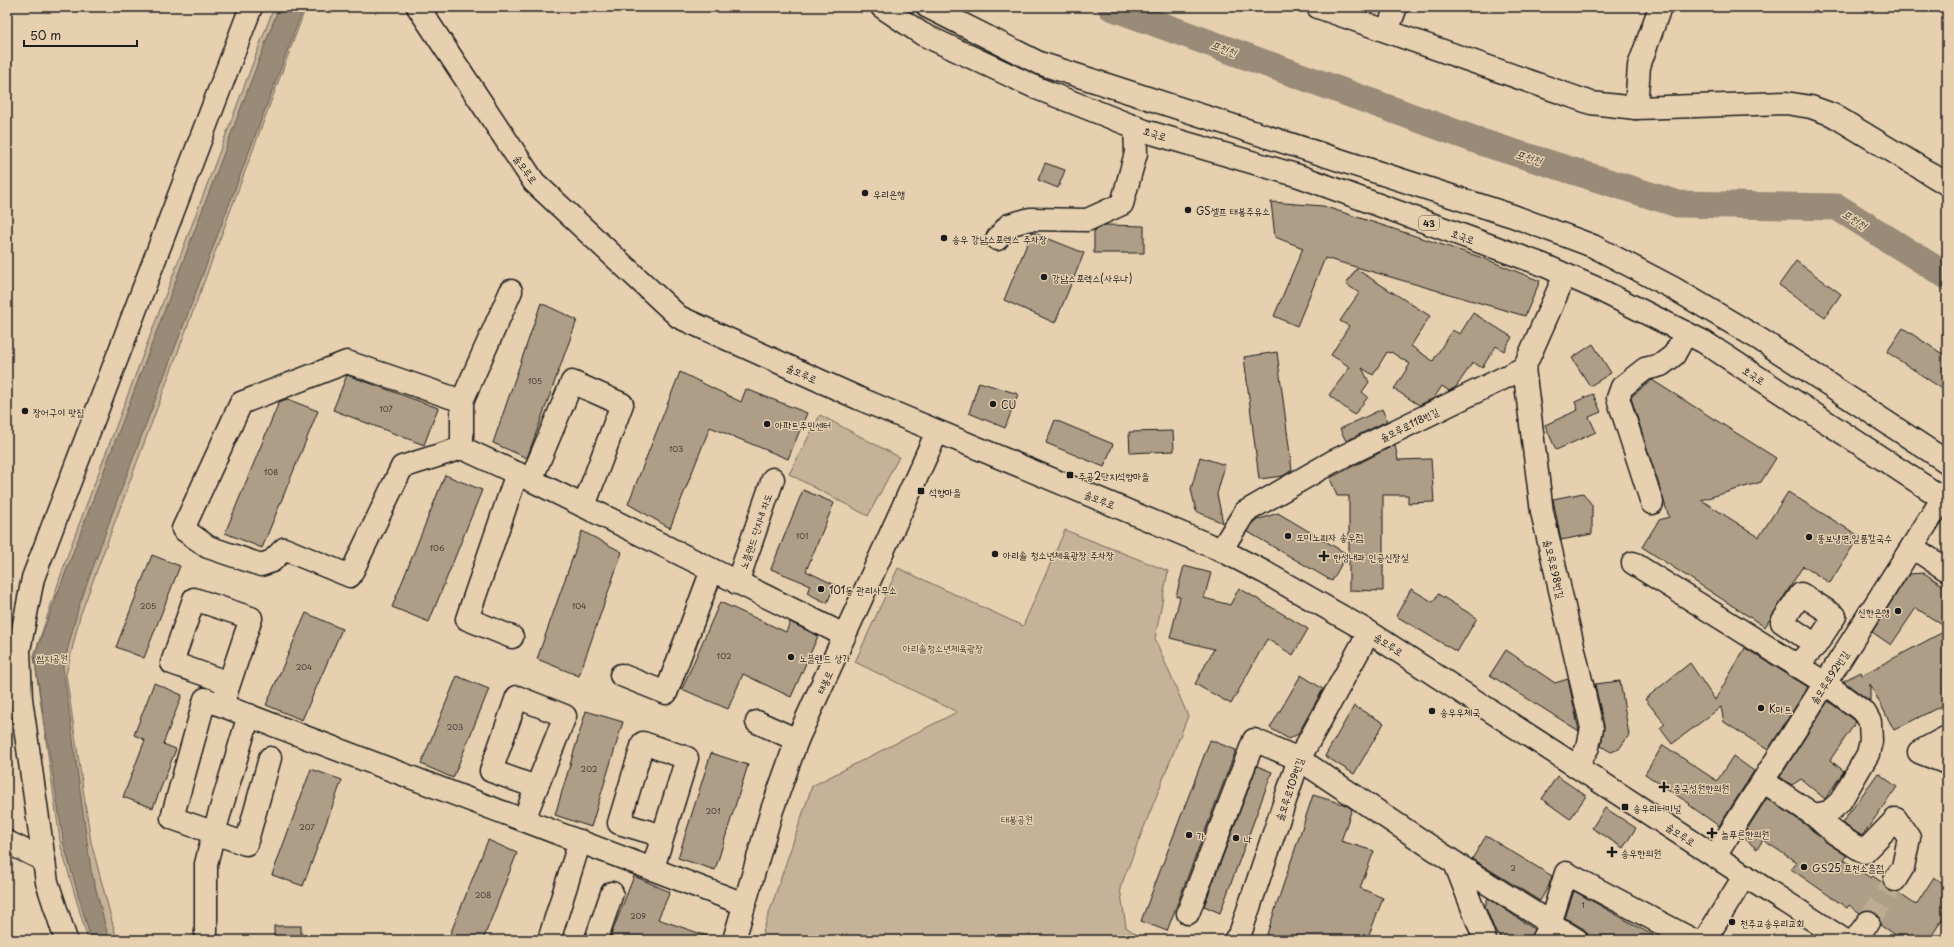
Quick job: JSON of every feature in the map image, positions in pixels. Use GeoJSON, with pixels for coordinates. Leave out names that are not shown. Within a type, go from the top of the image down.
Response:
{"type":"FeatureCollection","features":[{"type":"Feature","properties":{"kind":"main road"},"geometry":{"type":"LineString","coordinates":[[66,940],[47,882],[21,698],[19,650],[33,578],[251,7]]}},
{"type":"Feature","properties":{"kind":"main road","name":"솔모루로"},"geometry":{"type":"LineString","coordinates":[[418,7],[534,182],[678,317],[937,432],[1221,550],[1264,572],[1369,632],[1844,940]]}},
{"type":"Feature","properties":{"kind":"main road","name":"호국로"},"geometry":{"type":"LineString","coordinates":[[882,7],[922,34],[1039,89],[1135,126],[1299,176],[1541,264],[1598,289],[1704,342],[1945,499]]}},
{"type":"Feature","properties":{"kind":"main road"},"geometry":{"type":"LineString","coordinates":[[928,7],[1039,63],[1513,216],[1593,246],[1674,288],[1762,340],[1947,462]]}},
{"type":"Feature","properties":{"kind":"main road"},"geometry":{"type":"LineString","coordinates":[[1318,7],[1591,103],[1636,108],[1786,103],[1811,107],[1833,115],[1947,184]]}},
{"type":"Feature","properties":{"kind":"main road"},"geometry":{"type":"LineString","coordinates":[[1387,31],[1396,7]]}},
{"type":"Feature","properties":{"kind":"main road"},"geometry":{"type":"LineString","coordinates":[[1636,108],[1639,66],[1660,7]]}},
{"type":"Feature","properties":{"kind":"main road"},"geometry":{"type":"LineString","coordinates":[[997,239],[1009,225],[1030,219],[1087,220],[1122,204],[1136,153],[1135,126]]}},
{"type":"Feature","properties":{"kind":"main road"},"geometry":{"type":"LineString","coordinates":[[1524,368],[1565,275]]}},
{"type":"Feature","properties":{"kind":"main road"},"geometry":{"type":"LineString","coordinates":[[462,448],[462,401],[511,291]]}},
{"type":"Feature","properties":{"kind":"main road"},"geometry":{"type":"LineString","coordinates":[[1652,503],[1618,398],[1622,387],[1645,369],[1661,365],[1674,355],[1686,333]]}},
{"type":"Feature","properties":{"kind":"main road"},"geometry":{"type":"LineString","coordinates":[[462,401],[347,362],[241,403],[183,529],[208,547],[261,565],[272,561],[284,549],[350,576],[402,467],[462,448],[524,476],[844,635]]}},
{"type":"Feature","properties":{"kind":"main road","name":"솔모루로118번길"},"geometry":{"type":"LineString","coordinates":[[1221,550],[1244,512],[1332,462],[1524,368]]}},
{"type":"Feature","properties":{"kind":"main road","name":"솔모루로98번길"},"geometry":{"type":"LineString","coordinates":[[1524,368],[1542,512],[1592,728],[1588,747],[1577,766]]}},
{"type":"Feature","properties":{"kind":"main road"},"geometry":{"type":"LineString","coordinates":[[512,637],[467,619],[524,476],[572,382],[622,404],[584,506]]}},
{"type":"Feature","properties":{"kind":"main road","name":"태봉로"},"geometry":{"type":"LineString","coordinates":[[734,940],[772,810],[798,740],[844,635],[937,432]]}},
{"type":"Feature","properties":{"kind":"main road","name":"노블랜드 단지내 차도"},"geometry":{"type":"LineString","coordinates":[[737,583],[773,479]]}},
{"type":"Feature","properties":{"kind":"main road","name":"솔모루로92번길"},"geometry":{"type":"LineString","coordinates":[[1715,856],[1912,547],[1945,499]]}},
{"type":"Feature","properties":{"kind":"main road"},"geometry":{"type":"LineString","coordinates":[[1912,547],[1947,570]]}},
{"type":"Feature","properties":{"kind":"main road"},"geometry":{"type":"LineString","coordinates":[[1633,563],[1825,683],[1865,713],[1870,722],[1871,741],[1868,754],[1840,802],[1829,812],[1814,815]]}},
{"type":"Feature","properties":{"kind":"main road"},"geometry":{"type":"LineString","coordinates":[[621,675],[666,693],[712,570]]}},
{"type":"Feature","properties":{"kind":"main road","name":"솔모루로109번길"},"geometry":{"type":"LineString","coordinates":[[1239,938],[1299,759],[1369,632]]}},
{"type":"Feature","properties":{"kind":"main road"},"geometry":{"type":"LineString","coordinates":[[1796,666],[1816,645]]}},
{"type":"Feature","properties":{"kind":"main road"},"geometry":{"type":"LineString","coordinates":[[222,705],[229,683]]}},
{"type":"Feature","properties":{"kind":"main road"},"geometry":{"type":"LineString","coordinates":[[270,758],[246,844],[172,818],[205,698],[744,904]]}},
{"type":"Feature","properties":{"kind":"main road"},"geometry":{"type":"LineString","coordinates":[[206,940],[206,864],[249,715]]}},
{"type":"Feature","properties":{"kind":"main road"},"geometry":{"type":"LineString","coordinates":[[757,722],[798,740]]}},
{"type":"Feature","properties":{"kind":"main road"},"geometry":{"type":"LineString","coordinates":[[1947,737],[1919,752],[1947,763]]}},
{"type":"Feature","properties":{"kind":"main road"},"geometry":{"type":"LineString","coordinates":[[1188,913],[1254,740],[1299,759],[1456,863],[1546,932],[1577,940]]}},
{"type":"Feature","properties":{"kind":"main road"},"geometry":{"type":"LineString","coordinates":[[1762,781],[1814,815],[1833,832],[1864,852],[1896,819],[1909,838],[1903,867],[1895,880]]}},
{"type":"Feature","properties":{"kind":"main road"},"geometry":{"type":"LineString","coordinates":[[524,819],[536,788]]}},
{"type":"Feature","properties":{"kind":"main road"},"geometry":{"type":"LineString","coordinates":[[653,868],[663,836]]}},
{"type":"Feature","properties":{"kind":"main road"},"geometry":{"type":"LineString","coordinates":[[549,940],[580,841]]}},
{"type":"Feature","properties":{"kind":"main road"},"geometry":{"type":"LineString","coordinates":[[7,842],[44,860]]}},
{"type":"Feature","properties":{"kind":"main road"},"geometry":{"type":"LineString","coordinates":[[1456,863],[1485,940]]}},
{"type":"Feature","properties":{"kind":"main road"},"geometry":{"type":"LineString","coordinates":[[1546,932],[1566,873],[1693,940]]}},
{"type":"Feature","properties":{"kind":"main road"},"geometry":{"type":"LineString","coordinates":[[1705,940],[1745,875]]}},
{"type":"Feature","properties":{"kind":"main road"},"geometry":{"type":"LineString","coordinates":[[596,940],[612,893]]}},
{"type":"Feature","properties":{"kind":"main road"},"geometry":{"type":"LineString","coordinates":[[1855,940],[1868,922]]}},
{"type":"Feature","properties":{"kind":"green space","name":"쌈지공원"},"geometry":{"type":"Polygon","coordinates":[[[274,7],[306,7],[80,616],[66,675],[91,842],[117,940],[88,940],[61,847],[34,656],[69,551],[274,7]]]}},
{"type":"Feature","properties":{"kind":"green space"},"geometry":{"type":"Polygon","coordinates":[[[820,415],[899,457],[868,516],[789,474],[820,415]]]}},
{"type":"Feature","properties":{"kind":"green space","name":"태봉공원"},"geometry":{"type":"Polygon","coordinates":[[[1065,530],[1168,571],[1155,639],[1188,716],[1120,888],[1126,927],[1144,940],[760,940],[812,786],[957,712],[855,662],[898,568],[1023,626],[1065,530]]]}},
{"type":"Feature","properties":{"kind":"shaded area","name":"쌈지공원"},"geometry":{"type":"Polygon","coordinates":[[[279,7],[304,7],[115,506],[78,609],[63,667],[91,870],[109,940],[91,940],[64,845],[34,656],[279,7]]]}},
{"type":"Feature","properties":{"kind":"building"},"geometry":{"type":"Polygon","coordinates":[[[1045,163],[1065,170],[1058,188],[1038,180],[1045,163]]]}},
{"type":"Feature","properties":{"kind":"building"},"geometry":{"type":"Polygon","coordinates":[[[1271,202],[1323,206],[1483,258],[1540,281],[1525,316],[1325,258],[1297,326],[1274,316],[1303,248],[1275,237],[1271,202]]]}},
{"type":"Feature","properties":{"kind":"building"},"geometry":{"type":"Polygon","coordinates":[[[1105,225],[1144,226],[1144,253],[1094,253],[1094,231],[1105,225]]]}},
{"type":"Feature","properties":{"kind":"building","name":"강남스포렉스(사우나)"},"geometry":{"type":"Polygon","coordinates":[[[1032,232],[1084,253],[1055,323],[1004,300],[1032,232]]]}},
{"type":"Feature","properties":{"kind":"building"},"geometry":{"type":"Polygon","coordinates":[[[1796,261],[1841,294],[1825,317],[1779,285],[1796,261]]]}},
{"type":"Feature","properties":{"kind":"building"},"geometry":{"type":"Polygon","coordinates":[[[1356,269],[1430,316],[1411,346],[1433,361],[1452,330],[1460,334],[1473,313],[1512,337],[1504,351],[1496,346],[1482,368],[1473,362],[1456,387],[1449,391],[1442,386],[1434,398],[1419,405],[1394,389],[1410,364],[1391,352],[1387,352],[1373,375],[1362,368],[1369,382],[1362,392],[1368,397],[1354,415],[1329,395],[1350,367],[1331,355],[1349,326],[1340,321],[1359,293],[1346,284],[1356,269]]]}},
{"type":"Feature","properties":{"kind":"building"},"geometry":{"type":"Polygon","coordinates":[[[541,303],[577,320],[527,458],[493,443],[541,303]]]}},
{"type":"Feature","properties":{"kind":"building"},"geometry":{"type":"Polygon","coordinates":[[[1903,328],[1947,357],[1947,392],[1887,352],[1903,328]]]}},
{"type":"Feature","properties":{"kind":"building"},"geometry":{"type":"Polygon","coordinates":[[[1593,344],[1611,373],[1590,386],[1572,358],[1593,344]]]}},
{"type":"Feature","properties":{"kind":"building"},"geometry":{"type":"Polygon","coordinates":[[[1277,352],[1292,470],[1283,476],[1259,479],[1244,357],[1277,352]]]}},
{"type":"Feature","properties":{"kind":"building"},"geometry":{"type":"Polygon","coordinates":[[[680,372],[741,402],[746,389],[807,413],[788,459],[710,427],[670,528],[628,504],[680,372]]]}},
{"type":"Feature","properties":{"kind":"building"},"geometry":{"type":"Polygon","coordinates":[[[347,375],[438,408],[424,445],[333,410],[347,375]]]}},
{"type":"Feature","properties":{"kind":"building"},"geometry":{"type":"Polygon","coordinates":[[[1652,380],[1776,458],[1761,482],[1701,500],[1759,537],[1788,492],[1859,536],[1830,583],[1803,566],[1765,627],[1642,547],[1659,520],[1669,517],[1631,398],[1652,380]]]}},
{"type":"Feature","properties":{"kind":"building","name":"CU"},"geometry":{"type":"Polygon","coordinates":[[[979,382],[1018,394],[1005,428],[969,413],[979,382]]]}},
{"type":"Feature","properties":{"kind":"building"},"geometry":{"type":"Polygon","coordinates":[[[1593,394],[1601,412],[1589,417],[1596,432],[1556,450],[1545,425],[1578,410],[1575,402],[1593,394]]]}},
{"type":"Feature","properties":{"kind":"building"},"geometry":{"type":"Polygon","coordinates":[[[287,399],[318,411],[262,548],[225,533],[279,402],[287,399]]]}},
{"type":"Feature","properties":{"kind":"building"},"geometry":{"type":"Polygon","coordinates":[[[1382,409],[1387,421],[1346,441],[1340,429],[1382,409]]]}},
{"type":"Feature","properties":{"kind":"building"},"geometry":{"type":"Polygon","coordinates":[[[1055,420],[1113,444],[1104,467],[1046,443],[1055,420]]]}},
{"type":"Feature","properties":{"kind":"building"},"geometry":{"type":"Polygon","coordinates":[[[1173,431],[1174,451],[1130,453],[1129,432],[1173,431]]]}},
{"type":"Feature","properties":{"kind":"building"},"geometry":{"type":"Polygon","coordinates":[[[1395,445],[1398,460],[1431,459],[1434,502],[1408,503],[1408,495],[1383,495],[1383,591],[1349,590],[1349,496],[1337,496],[1330,478],[1395,445]]]}},
{"type":"Feature","properties":{"kind":"building"},"geometry":{"type":"Polygon","coordinates":[[[1200,457],[1225,465],[1217,494],[1223,523],[1196,511],[1191,489],[1200,457]]]}},
{"type":"Feature","properties":{"kind":"building"},"geometry":{"type":"Polygon","coordinates":[[[445,475],[482,490],[429,622],[392,607],[445,475]]]}},
{"type":"Feature","properties":{"kind":"building"},"geometry":{"type":"Polygon","coordinates":[[[803,490],[834,503],[806,571],[835,585],[827,603],[807,593],[810,585],[771,569],[803,490]]]}},
{"type":"Feature","properties":{"kind":"building"},"geometry":{"type":"Polygon","coordinates":[[[1583,493],[1592,505],[1592,534],[1561,540],[1553,499],[1583,493]]]}},
{"type":"Feature","properties":{"kind":"building"},"geometry":{"type":"Polygon","coordinates":[[[1278,513],[1347,554],[1332,581],[1248,532],[1254,521],[1278,513]]]}},
{"type":"Feature","properties":{"kind":"building"},"geometry":{"type":"Polygon","coordinates":[[[582,531],[622,552],[579,676],[537,659],[582,531]]]}},
{"type":"Feature","properties":{"kind":"building"},"geometry":{"type":"Polygon","coordinates":[[[152,555],[180,566],[144,658],[116,647],[152,555]]]}},
{"type":"Feature","properties":{"kind":"building"},"geometry":{"type":"Polygon","coordinates":[[[1184,566],[1211,573],[1204,598],[1230,605],[1239,588],[1308,629],[1293,655],[1267,639],[1231,704],[1195,684],[1214,649],[1170,638],[1180,597],[1176,596],[1184,566]]]}},
{"type":"Feature","properties":{"kind":"building","name":"신한은행"},"geometry":{"type":"Polygon","coordinates":[[[1924,573],[1947,588],[1947,628],[1916,608],[1891,645],[1872,632],[1909,574],[1924,573]]]}},
{"type":"Feature","properties":{"kind":"building"},"geometry":{"type":"Polygon","coordinates":[[[1411,589],[1433,602],[1438,594],[1477,618],[1457,652],[1396,616],[1411,589]]]}},
{"type":"Feature","properties":{"kind":"building"},"geometry":{"type":"Polygon","coordinates":[[[720,602],[786,632],[790,622],[818,636],[791,697],[743,674],[728,709],[682,689],[720,602]]]}},
{"type":"Feature","properties":{"kind":"building"},"geometry":{"type":"Polygon","coordinates":[[[306,613],[342,629],[302,720],[266,705],[306,613]]]}},
{"type":"Feature","properties":{"kind":"building"},"geometry":{"type":"Polygon","coordinates":[[[1947,630],[1947,703],[1894,730],[1870,684],[1870,701],[1843,681],[1861,672],[1862,675],[1947,630]]]}},
{"type":"Feature","properties":{"kind":"building","name":"K마트"},"geometry":{"type":"Polygon","coordinates":[[[1745,648],[1808,687],[1768,750],[1724,722],[1721,707],[1672,744],[1660,728],[1665,724],[1645,699],[1690,663],[1715,700],[1745,648]]]}},
{"type":"Feature","properties":{"kind":"building"},"geometry":{"type":"Polygon","coordinates":[[[1506,650],[1555,683],[1568,679],[1579,731],[1490,675],[1506,650]]]}},
{"type":"Feature","properties":{"kind":"building"},"geometry":{"type":"Polygon","coordinates":[[[1301,675],[1323,689],[1298,734],[1289,739],[1270,728],[1301,675]]]}},
{"type":"Feature","properties":{"kind":"building"},"geometry":{"type":"Polygon","coordinates":[[[457,676],[489,689],[453,778],[421,764],[457,676]]]}},
{"type":"Feature","properties":{"kind":"building"},"geometry":{"type":"Polygon","coordinates":[[[1620,681],[1629,735],[1619,749],[1611,752],[1601,746],[1604,726],[1595,684],[1620,681]]]}},
{"type":"Feature","properties":{"kind":"building"},"geometry":{"type":"Polygon","coordinates":[[[154,683],[182,695],[163,744],[176,749],[153,808],[123,797],[145,740],[134,735],[154,683]]]}},
{"type":"Feature","properties":{"kind":"building"},"geometry":{"type":"Polygon","coordinates":[[[1828,701],[1856,722],[1830,760],[1844,771],[1825,799],[1801,779],[1792,785],[1780,777],[1828,701]]]}},
{"type":"Feature","properties":{"kind":"building"},"geometry":{"type":"Polygon","coordinates":[[[1354,706],[1384,723],[1354,774],[1325,756],[1354,706]]]}},
{"type":"Feature","properties":{"kind":"building"},"geometry":{"type":"Polygon","coordinates":[[[586,711],[623,722],[591,827],[555,815],[586,711]]]}},
{"type":"Feature","properties":{"kind":"building","name":"가"},"geometry":{"type":"Polygon","coordinates":[[[1210,740],[1236,750],[1167,931],[1141,921],[1210,740]]]}},
{"type":"Feature","properties":{"kind":"building"},"geometry":{"type":"Polygon","coordinates":[[[1663,745],[1717,781],[1733,756],[1754,771],[1719,826],[1689,805],[1690,804],[1645,774],[1663,745]]]}},
{"type":"Feature","properties":{"kind":"building"},"geometry":{"type":"Polygon","coordinates":[[[711,753],[748,765],[715,870],[678,858],[711,753]]]}},
{"type":"Feature","properties":{"kind":"building","name":"나"},"geometry":{"type":"Polygon","coordinates":[[[1257,766],[1272,772],[1220,913],[1204,906],[1257,766]]]}},
{"type":"Feature","properties":{"kind":"building"},"geometry":{"type":"Polygon","coordinates":[[[311,769],[342,780],[303,886],[272,875],[311,769]]]}},
{"type":"Feature","properties":{"kind":"building"},"geometry":{"type":"Polygon","coordinates":[[[1878,773],[1897,787],[1862,836],[1842,823],[1878,773]]]}},
{"type":"Feature","properties":{"kind":"building"},"geometry":{"type":"Polygon","coordinates":[[[1557,776],[1586,796],[1570,819],[1542,799],[1557,776]]]}},
{"type":"Feature","properties":{"kind":"building"},"geometry":{"type":"Polygon","coordinates":[[[1313,795],[1346,805],[1352,809],[1341,841],[1374,851],[1360,888],[1383,898],[1367,940],[1265,940],[1313,795]]]}},
{"type":"Feature","properties":{"kind":"building"},"geometry":{"type":"Polygon","coordinates":[[[1767,798],[1847,856],[1844,860],[1871,878],[1873,876],[1883,883],[1889,891],[1897,892],[1916,905],[1934,877],[1947,886],[1947,912],[1929,940],[1902,940],[1880,925],[1880,917],[1875,912],[1869,910],[1860,913],[1849,905],[1847,908],[1791,869],[1796,862],[1763,840],[1757,849],[1742,837],[1767,798]]]}},
{"type":"Feature","properties":{"kind":"building"},"geometry":{"type":"Polygon","coordinates":[[[1605,808],[1636,828],[1623,848],[1592,828],[1605,808]]]}},
{"type":"Feature","properties":{"kind":"building"},"geometry":{"type":"Polygon","coordinates":[[[1486,836],[1552,876],[1540,901],[1472,859],[1486,836]]]}},
{"type":"Feature","properties":{"kind":"building"},"geometry":{"type":"Polygon","coordinates":[[[488,840],[517,853],[483,940],[455,940],[449,937],[488,840]]]}},
{"type":"Feature","properties":{"kind":"building"},"geometry":{"type":"Polygon","coordinates":[[[634,876],[670,892],[658,919],[713,938],[712,940],[609,940],[634,876]]]}},
{"type":"Feature","properties":{"kind":"building"},"geometry":{"type":"Polygon","coordinates":[[[1574,891],[1661,940],[1594,940],[1589,937],[1584,929],[1565,918],[1574,891]]]}},
{"type":"Feature","properties":{"kind":"building"},"geometry":{"type":"Polygon","coordinates":[[[1488,898],[1534,929],[1530,940],[1505,940],[1496,933],[1485,906],[1488,898]]]}},
{"type":"Feature","properties":{"kind":"building"},"geometry":{"type":"Polygon","coordinates":[[[274,926],[301,926],[301,940],[274,940],[274,926]]]}},
{"type":"Feature","properties":{"kind":"waterway","name":"포천천"},"geometry":{"type":"LineString","coordinates":[[1111,7],[1484,143],[1678,204],[1837,207],[1947,276]]}},
{"type":"Feature","properties":{"kind":"tunnel"},"geometry":{"type":"LineString","coordinates":[[1868,922],[1895,880]]}},
{"type":"Feature","properties":{"kind":"place","name":"우리은행"},"geometry":{"type":"Point","coordinates":[865,193]}},
{"type":"Feature","properties":{"kind":"place","name":"GS셀프 태봉주유소"},"geometry":{"type":"Point","coordinates":[1188,210]}},
{"type":"Feature","properties":{"kind":"place","name":"송우 강남스포렉스 주차장"},"geometry":{"type":"Point","coordinates":[944,238]}},
{"type":"Feature","properties":{"kind":"place","name":"강남스포렉스(사우나)"},"geometry":{"type":"Point","coordinates":[1044,277]}},
{"type":"Feature","properties":{"kind":"place","name":"CU"},"geometry":{"type":"Point","coordinates":[993,404]}},
{"type":"Feature","properties":{"kind":"place","name":"장어구이 맛집"},"geometry":{"type":"Point","coordinates":[25,411]}},
{"type":"Feature","properties":{"kind":"place","name":"아파트주민센터"},"geometry":{"type":"Point","coordinates":[767,424]}},
{"type":"Feature","properties":{"kind":"place","name":"주공2단지석향마을"},"geometry":{"type":"Point","coordinates":[1070,475]}},
{"type":"Feature","properties":{"kind":"place","name":"석향마을"},"geometry":{"type":"Point","coordinates":[921,491]}},
{"type":"Feature","properties":{"kind":"place","name":"도미노피자 송우점"},"geometry":{"type":"Point","coordinates":[1288,536]}},
{"type":"Feature","properties":{"kind":"place","name":"뚱보냉면,일품칼국수"},"geometry":{"type":"Point","coordinates":[1809,537]}},
{"type":"Feature","properties":{"kind":"place","name":"아리솔 청소년체육광장 주차장"},"geometry":{"type":"Point","coordinates":[995,554]}},
{"type":"Feature","properties":{"kind":"place","name":"한성내과 인공신장실"},"geometry":{"type":"Point","coordinates":[1324,556]}},
{"type":"Feature","properties":{"kind":"place","name":"101동 관리사무소"},"geometry":{"type":"Point","coordinates":[821,589]}},
{"type":"Feature","properties":{"kind":"place","name":"신한은행"},"geometry":{"type":"Point","coordinates":[1898,611]}},
{"type":"Feature","properties":{"kind":"place","name":"노블랜드 상가"},"geometry":{"type":"Point","coordinates":[791,657]}},
{"type":"Feature","properties":{"kind":"place","name":"K마트"},"geometry":{"type":"Point","coordinates":[1761,708]}},
{"type":"Feature","properties":{"kind":"place","name":"송우우체국"},"geometry":{"type":"Point","coordinates":[1432,711]}},
{"type":"Feature","properties":{"kind":"place","name":"중국성원한의원"},"geometry":{"type":"Point","coordinates":[1664,787]}},
{"type":"Feature","properties":{"kind":"place","name":"송우리터미널"},"geometry":{"type":"Point","coordinates":[1625,807]}},
{"type":"Feature","properties":{"kind":"place","name":"늘푸른한의원"},"geometry":{"type":"Point","coordinates":[1712,833]}},
{"type":"Feature","properties":{"kind":"place","name":"가"},"geometry":{"type":"Point","coordinates":[1189,835]}},
{"type":"Feature","properties":{"kind":"place","name":"나"},"geometry":{"type":"Point","coordinates":[1236,838]}},
{"type":"Feature","properties":{"kind":"place","name":"송우한의원"},"geometry":{"type":"Point","coordinates":[1612,852]}},
{"type":"Feature","properties":{"kind":"place","name":"GS25 포천소흘점"},"geometry":{"type":"Point","coordinates":[1804,867]}},
{"type":"Feature","properties":{"kind":"place","name":"천주교송우리교회"},"geometry":{"type":"Point","coordinates":[1732,922]}},
{"type":"Feature","properties":{"kind":"park label","name":"아리솔청소년체육광장"},"geometry":{"type":"Point","coordinates":[943,647]}}]}
